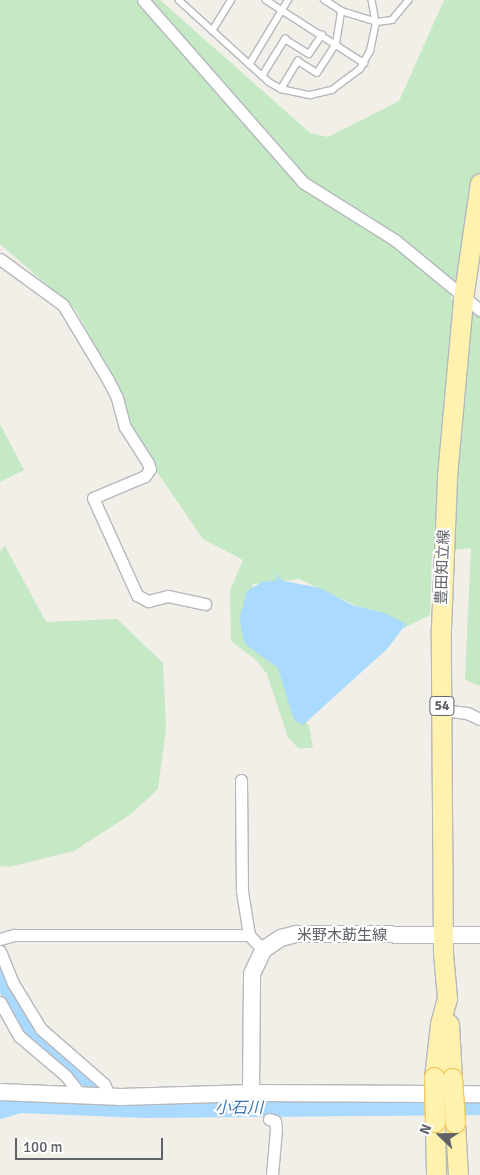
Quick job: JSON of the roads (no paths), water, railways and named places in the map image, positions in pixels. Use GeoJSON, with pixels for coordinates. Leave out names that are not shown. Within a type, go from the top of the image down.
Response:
{"type":"FeatureCollection","features":[{"type":"Feature","properties":{"kind":"main road","name":"豊田知立線"},"geometry":{"type":"LineString","coordinates":[[443,1077],[440,1024],[447,998],[443,944],[442,710],[446,476],[463,299],[480,183]]}},
{"type":"Feature","properties":{"kind":"main road","name":"米野木莇生線"},"geometry":{"type":"LineString","coordinates":[[263,950],[281,938],[296,934],[443,944],[480,934]]}},
{"type":"Feature","properties":{"kind":"main road"},"geometry":{"type":"LineString","coordinates":[[251,1093],[252,974],[263,950]]}},
{"type":"Feature","properties":{"kind":"main road","name":"54"},"geometry":{"type":"LineString","coordinates":[[436,1175],[435,1122],[443,1077]]}},
{"type":"Feature","properties":{"kind":"main road","name":"54"},"geometry":{"type":"LineString","coordinates":[[443,1077],[455,1123],[458,1175]]}},
{"type":"Feature","properties":{"kind":"main road"},"geometry":{"type":"LineString","coordinates":[[0,1092],[110,1096],[251,1093],[480,1094]]}},
{"type":"Feature","properties":{"kind":"street"},"geometry":{"type":"LineString","coordinates":[[143,0],[304,183],[395,240],[463,299],[480,310]]}},
{"type":"Feature","properties":{"kind":"street"},"geometry":{"type":"LineString","coordinates":[[0,260],[64,305],[108,380],[117,398],[125,427],[148,463],[150,469],[146,476],[93,498],[137,595],[148,601],[168,596],[205,604]]}},
{"type":"Feature","properties":{"kind":"street"},"geometry":{"type":"LineString","coordinates":[[442,710],[467,713],[480,719]]}},
{"type":"Feature","properties":{"kind":"street"},"geometry":{"type":"LineString","coordinates":[[241,780],[242,891],[249,935],[263,950]]}},
{"type":"Feature","properties":{"kind":"street"},"geometry":{"type":"LineString","coordinates":[[0,939],[14,935],[249,935]]}},
{"type":"Feature","properties":{"kind":"street"},"geometry":{"type":"LineString","coordinates":[[0,951],[16,989],[41,1029],[104,1084],[110,1096]]}},
{"type":"Feature","properties":{"kind":"street"},"geometry":{"type":"LineString","coordinates":[[0,1002],[19,1036],[66,1076],[81,1095]]}},
{"type":"Feature","properties":{"kind":"street"},"geometry":{"type":"LineString","coordinates":[[269,1119],[274,1121],[276,1129],[272,1175]]}},
{"type":"Feature","properties":{"kind":"lane"},"geometry":{"type":"LineString","coordinates":[[180,0],[212,32],[262,76],[281,89],[299,95],[324,92],[347,81],[364,63],[370,52],[376,22],[372,0]]}},
{"type":"Feature","properties":{"kind":"lane"},"geometry":{"type":"LineString","coordinates":[[212,32],[231,0]]}},
{"type":"Feature","properties":{"kind":"lane"},"geometry":{"type":"LineString","coordinates":[[266,0],[364,63]]}},
{"type":"Feature","properties":{"kind":"lane"},"geometry":{"type":"LineString","coordinates":[[249,65],[288,0]]}},
{"type":"Feature","properties":{"kind":"lane"},"geometry":{"type":"LineString","coordinates":[[324,0],[341,11],[376,22],[392,20],[409,0]]}},
{"type":"Feature","properties":{"kind":"lane"},"geometry":{"type":"LineString","coordinates":[[281,89],[298,61],[317,73],[336,44],[341,11]]}},
{"type":"Feature","properties":{"kind":"lane"},"geometry":{"type":"LineString","coordinates":[[262,76],[285,39],[309,54],[322,35]]}},
{"type":"Feature","properties":{"kind":"water"},"geometry":{"type":"Polygon","coordinates":[[[273,573],[284,581],[320,588],[352,605],[385,613],[406,624],[387,649],[303,725],[295,721],[278,668],[245,644],[241,629],[240,617],[247,591],[262,582],[278,580],[273,573]]]}},
{"type":"Feature","properties":{"kind":"waterway"},"geometry":{"type":"LineString","coordinates":[[0,975],[35,1036],[97,1085],[112,1108]]}},
{"type":"Feature","properties":{"kind":"waterway","name":"小石川"},"geometry":{"type":"LineString","coordinates":[[0,1110],[20,1104],[145,1109],[480,1106]]}}]}
